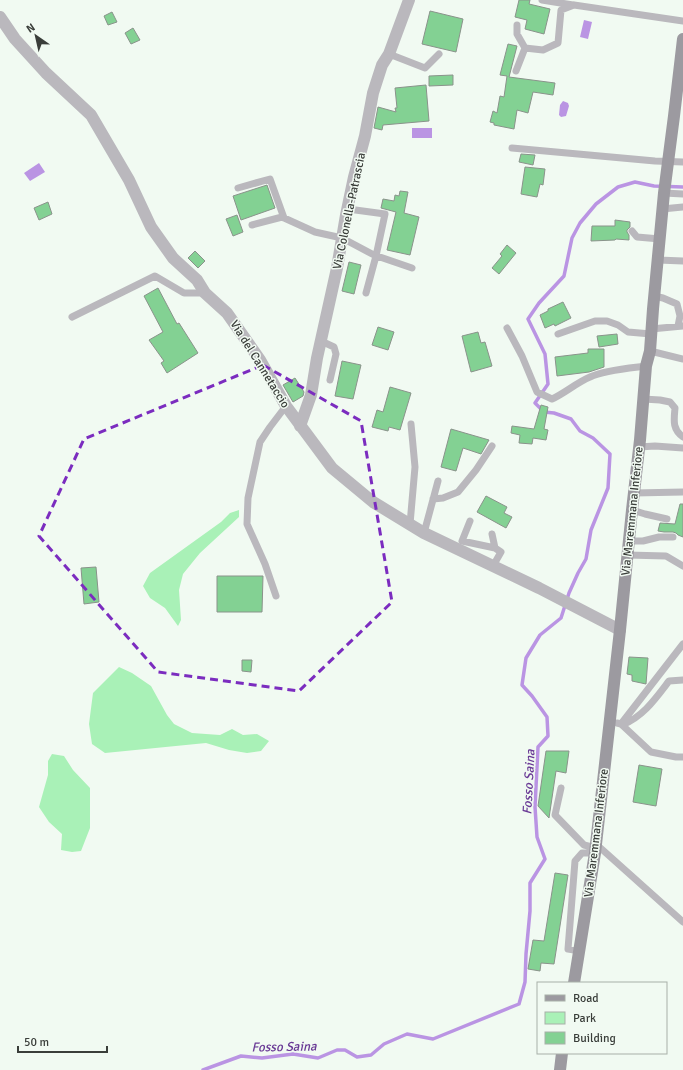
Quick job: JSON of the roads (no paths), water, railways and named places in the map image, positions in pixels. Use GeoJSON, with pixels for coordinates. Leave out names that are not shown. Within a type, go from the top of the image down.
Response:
{"type":"FeatureCollection","features":[{"type":"Feature","properties":{"kind":"main road","name":"Via Maremmana Inferiore"},"geometry":{"type":"LineString","coordinates":[[574,982],[618,724],[620,630],[627,555],[644,399],[646,366],[650,351],[662,209],[683,39]]}},
{"type":"Feature","properties":{"kind":"main road"},"geometry":{"type":"LineString","coordinates":[[560,1070],[562,1054]]}},
{"type":"Feature","properties":{"kind":"street","name":"Via Colonella-Patrascia"},"geometry":{"type":"LineString","coordinates":[[300,426],[310,394],[354,177],[365,136],[373,92],[382,65],[389,54],[409,0]]}},
{"type":"Feature","properties":{"kind":"street","name":"Via del Cannetaccio"},"geometry":{"type":"LineString","coordinates":[[0,17],[14,39],[46,73],[91,115],[129,180],[151,227],[173,258],[197,280],[206,293],[227,313],[260,360],[286,406],[332,468],[373,502],[424,533],[620,630]]}},
{"type":"Feature","properties":{"kind":"lane"},"geometry":{"type":"LineString","coordinates":[[542,0],[683,21]]}},
{"type":"Feature","properties":{"kind":"lane"},"geometry":{"type":"LineString","coordinates":[[525,48],[543,50],[558,43],[561,10],[574,5]]}},
{"type":"Feature","properties":{"kind":"lane"},"geometry":{"type":"LineString","coordinates":[[517,25],[517,34],[525,48]]}},
{"type":"Feature","properties":{"kind":"lane"},"geometry":{"type":"LineString","coordinates":[[516,71],[525,48]]}},
{"type":"Feature","properties":{"kind":"lane"},"geometry":{"type":"LineString","coordinates":[[389,54],[425,68],[439,54]]}},
{"type":"Feature","properties":{"kind":"lane"},"geometry":{"type":"LineString","coordinates":[[512,148],[668,162],[683,162]]}},
{"type":"Feature","properties":{"kind":"lane"},"geometry":{"type":"LineString","coordinates":[[238,188],[270,179],[284,218]]}},
{"type":"Feature","properties":{"kind":"lane"},"geometry":{"type":"LineString","coordinates":[[664,191],[683,194]]}},
{"type":"Feature","properties":{"kind":"lane"},"geometry":{"type":"LineString","coordinates":[[662,209],[683,207]]}},
{"type":"Feature","properties":{"kind":"lane"},"geometry":{"type":"LineString","coordinates":[[348,209],[385,214],[366,293]]}},
{"type":"Feature","properties":{"kind":"lane"},"geometry":{"type":"LineString","coordinates":[[252,225],[282,217],[315,232],[342,238],[376,256],[412,268]]}},
{"type":"Feature","properties":{"kind":"lane"},"geometry":{"type":"LineString","coordinates":[[632,231],[637,237],[660,239]]}},
{"type":"Feature","properties":{"kind":"lane"},"geometry":{"type":"LineString","coordinates":[[658,260],[683,261]]}},
{"type":"Feature","properties":{"kind":"lane"},"geometry":{"type":"LineString","coordinates":[[72,316],[155,276],[184,293],[206,293]]}},
{"type":"Feature","properties":{"kind":"lane"},"geometry":{"type":"LineString","coordinates":[[558,334],[595,321],[607,321],[618,325],[628,332],[651,331],[681,326],[677,304],[654,296]]}},
{"type":"Feature","properties":{"kind":"lane"},"geometry":{"type":"LineString","coordinates":[[507,328],[522,356],[537,392],[552,399],[561,395],[590,376],[646,366]]}},
{"type":"Feature","properties":{"kind":"lane"},"geometry":{"type":"LineString","coordinates":[[321,340],[334,348],[336,354],[330,380]]}},
{"type":"Feature","properties":{"kind":"lane"},"geometry":{"type":"LineString","coordinates":[[650,351],[683,359]]}},
{"type":"Feature","properties":{"kind":"lane"},"geometry":{"type":"LineString","coordinates":[[644,399],[670,402],[675,408],[674,426],[683,437]]}},
{"type":"Feature","properties":{"kind":"lane"},"geometry":{"type":"LineString","coordinates":[[276,596],[266,564],[247,524],[248,498],[260,442],[286,406]]}},
{"type":"Feature","properties":{"kind":"lane"},"geometry":{"type":"LineString","coordinates":[[410,524],[416,467],[411,424]]}},
{"type":"Feature","properties":{"kind":"lane"},"geometry":{"type":"LineString","coordinates":[[433,499],[443,498],[458,492],[476,470],[492,446]]}},
{"type":"Feature","properties":{"kind":"lane"},"geometry":{"type":"LineString","coordinates":[[639,447],[655,446],[683,448]]}},
{"type":"Feature","properties":{"kind":"lane"},"geometry":{"type":"LineString","coordinates":[[424,533],[438,481]]}},
{"type":"Feature","properties":{"kind":"lane"},"geometry":{"type":"LineString","coordinates":[[634,493],[683,492]]}},
{"type":"Feature","properties":{"kind":"lane"},"geometry":{"type":"LineString","coordinates":[[632,510],[667,519]]}},
{"type":"Feature","properties":{"kind":"lane"},"geometry":{"type":"LineString","coordinates":[[470,521],[462,540],[495,548],[501,552],[493,566]]}},
{"type":"Feature","properties":{"kind":"lane"},"geometry":{"type":"LineString","coordinates":[[492,534],[495,548]]}},
{"type":"Feature","properties":{"kind":"lane"},"geometry":{"type":"LineString","coordinates":[[629,541],[643,541],[659,537],[673,537]]}},
{"type":"Feature","properties":{"kind":"lane"},"geometry":{"type":"LineString","coordinates":[[627,555],[666,556],[683,566]]}},
{"type":"Feature","properties":{"kind":"lane"},"geometry":{"type":"LineString","coordinates":[[618,724],[683,644]]}},
{"type":"Feature","properties":{"kind":"lane"},"geometry":{"type":"LineString","coordinates":[[618,724],[629,723],[652,704],[669,681],[683,680]]}},
{"type":"Feature","properties":{"kind":"lane"},"geometry":{"type":"LineString","coordinates":[[618,724],[651,752],[683,757]]}},
{"type":"Feature","properties":{"kind":"lane"},"geometry":{"type":"LineString","coordinates":[[561,788],[555,816],[584,845],[596,848],[683,922]]}},
{"type":"Feature","properties":{"kind":"lane"},"geometry":{"type":"LineString","coordinates":[[580,951],[568,949],[575,861],[582,853],[596,848]]}},
{"type":"Feature","properties":{"kind":"waterway","name":"Fosso Saina"},"geometry":{"type":"LineString","coordinates":[[203,1070],[241,1056],[262,1058],[293,1054],[318,1058],[337,1050],[345,1050],[357,1057],[371,1055],[384,1044],[407,1034],[433,1039],[519,1004],[525,982],[530,911],[530,883],[545,859],[537,837],[535,807],[538,747],[548,736],[547,717],[522,685],[526,658],[540,635],[561,618],[569,593],[586,559],[591,530],[608,488],[610,454],[593,438],[580,431],[571,419],[554,413],[544,412],[535,403],[548,384],[545,354],[528,319],[539,303],[564,276],[572,238],[580,223],[596,204],[618,187],[635,182],[654,186],[683,187]]}}]}
